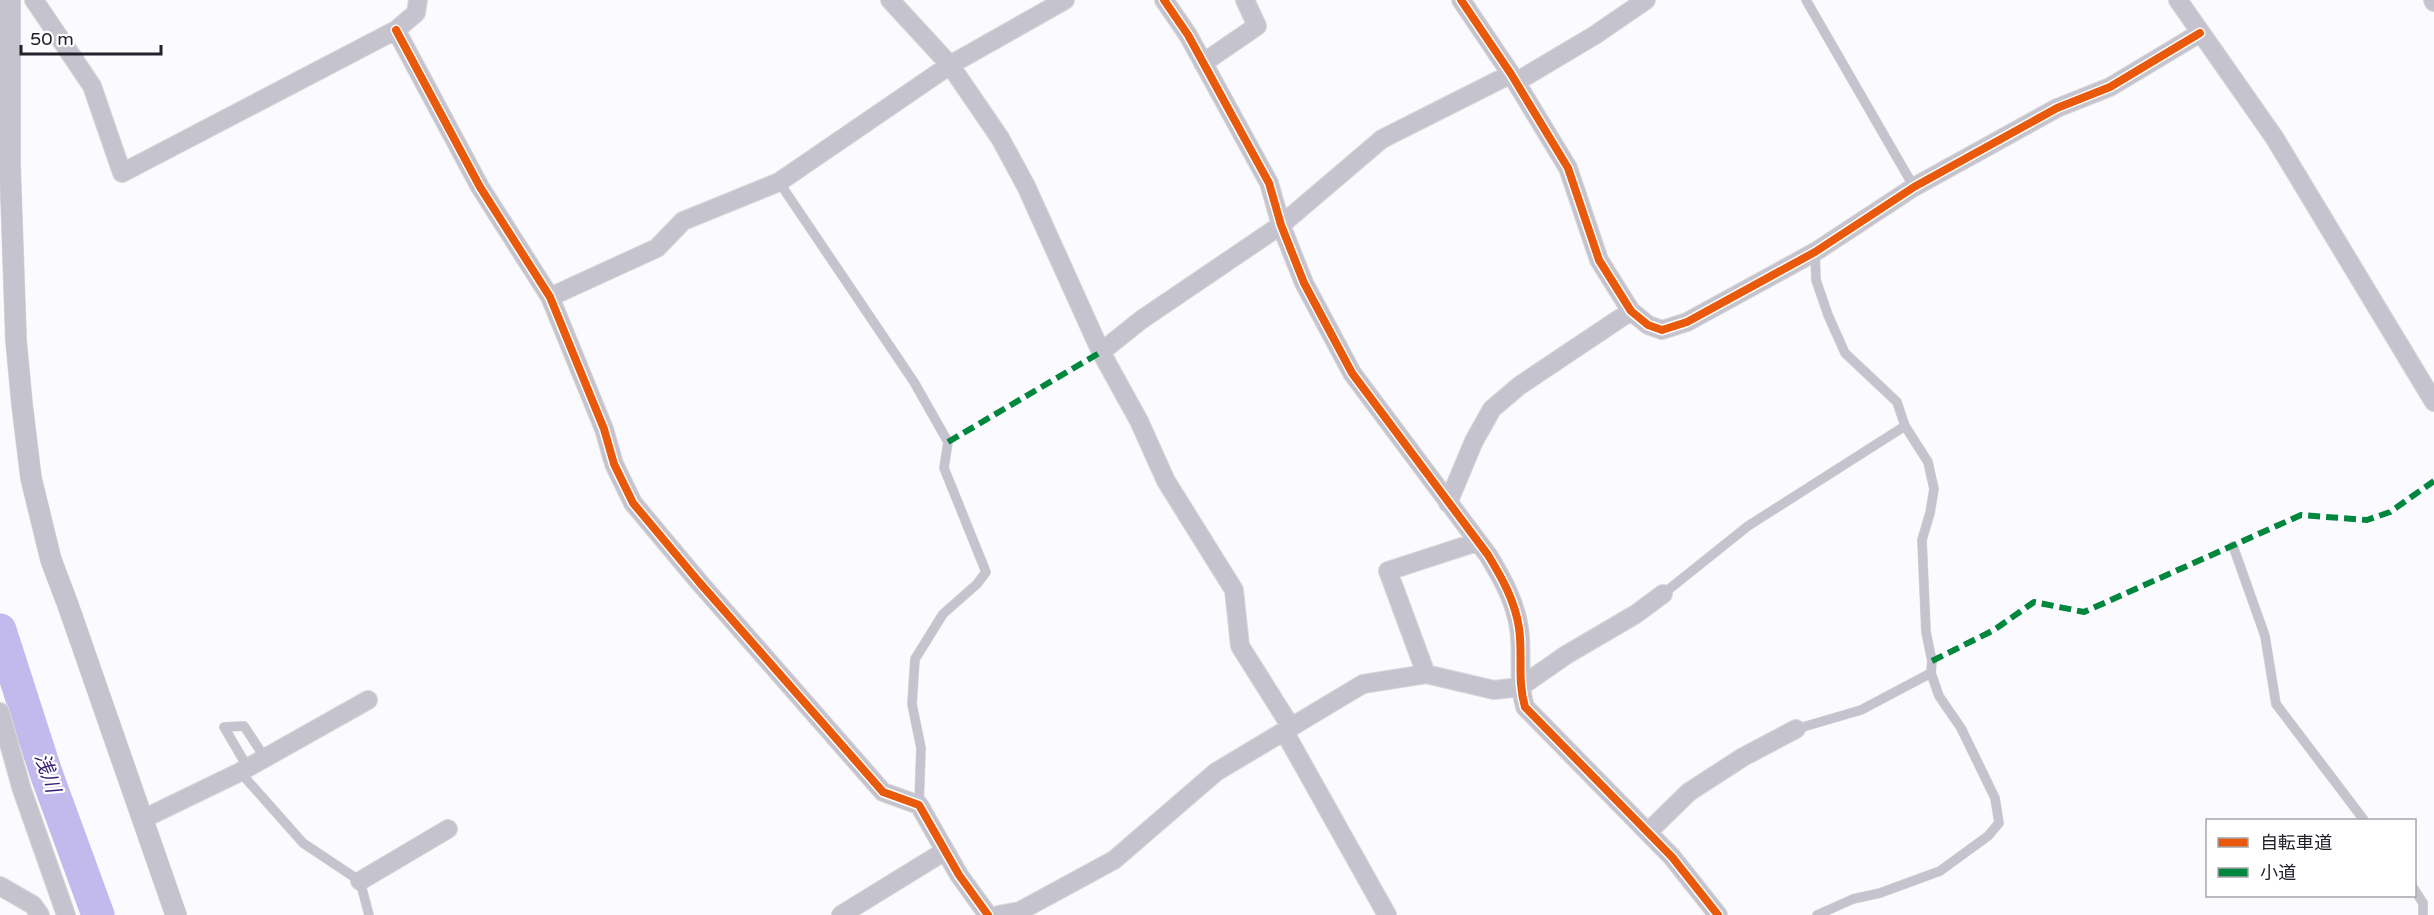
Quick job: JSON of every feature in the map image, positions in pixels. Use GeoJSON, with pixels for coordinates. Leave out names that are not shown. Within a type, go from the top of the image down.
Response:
{"type":"FeatureCollection","features":[{"type":"Feature","properties":{"kind":"street"},"geometry":{"type":"LineString","coordinates":[[10,0],[10,165],[16,340],[31,478],[51,560],[176,915]]}},
{"type":"Feature","properties":{"kind":"street"},"geometry":{"type":"LineString","coordinates":[[34,0],[92,86],[122,173],[396,30],[416,13],[418,0]]}},
{"type":"Feature","properties":{"kind":"street"},"geometry":{"type":"LineString","coordinates":[[890,0],[950,65],[1000,138],[1026,186],[1101,351],[1139,421],[1166,481],[1234,591],[1240,646],[1288,729],[1387,915]]}},
{"type":"Feature","properties":{"kind":"street"},"geometry":{"type":"LineString","coordinates":[[550,297],[657,248],[683,221],[779,182],[950,65],[1065,0]]}},
{"type":"Feature","properties":{"kind":"street"},"geometry":{"type":"LineString","coordinates":[[1164,0],[1188,35],[1269,183],[1281,225],[1304,283],[1352,373],[1507,586],[1519,628],[1520,687],[1525,707],[1672,857],[1718,915]]}},
{"type":"Feature","properties":{"kind":"street"},"geometry":{"type":"LineString","coordinates":[[1203,63],[1257,26],[1245,0]]}},
{"type":"Feature","properties":{"kind":"street"},"geometry":{"type":"LineString","coordinates":[[1461,0],[1514,78],[1568,168],[1599,260],[1631,311],[1648,325],[1662,330],[1687,322],[1815,252],[1914,187],[2057,108],[2110,87],[2200,33]]}},
{"type":"Feature","properties":{"kind":"street"},"geometry":{"type":"LineString","coordinates":[[1101,351],[1141,320],[1281,225],[1382,139],[1514,78],[1595,35],[1646,0]]}},
{"type":"Feature","properties":{"kind":"street"},"geometry":{"type":"LineString","coordinates":[[2178,0],[2274,137],[2434,402]]}},
{"type":"Feature","properties":{"kind":"street"},"geometry":{"type":"LineString","coordinates":[[396,30],[480,187],[550,297],[604,429],[614,464],[633,503],[706,591],[883,792],[919,806],[959,875],[988,915]]}},
{"type":"Feature","properties":{"kind":"street"},"geometry":{"type":"LineString","coordinates":[[1448,503],[1474,441],[1492,409],[1519,386],[1631,311]]}},
{"type":"Feature","properties":{"kind":"street"},"geometry":{"type":"LineString","coordinates":[[1426,674],[1388,571],[1477,542]]}},
{"type":"Feature","properties":{"kind":"street"},"geometry":{"type":"LineString","coordinates":[[998,915],[1020,911],[1114,860],[1216,772],[1363,684],[1426,674],[1494,690],[1520,687],[1566,655],[1636,614],[1663,594]]}},
{"type":"Feature","properties":{"kind":"street"},"geometry":{"type":"LineString","coordinates":[[143,819],[244,770],[368,700]]}},
{"type":"Feature","properties":{"kind":"street"},"geometry":{"type":"LineString","coordinates":[[0,712],[22,790],[66,915]]}},
{"type":"Feature","properties":{"kind":"street"},"geometry":{"type":"LineString","coordinates":[[1648,832],[1689,792],[1743,757],[1796,729]]}},
{"type":"Feature","properties":{"kind":"street"},"geometry":{"type":"LineString","coordinates":[[360,881],[448,829]]}},
{"type":"Feature","properties":{"kind":"street"},"geometry":{"type":"LineString","coordinates":[[841,915],[945,851]]}},
{"type":"Feature","properties":{"kind":"street"},"geometry":{"type":"LineString","coordinates":[[0,886],[33,905],[40,915]]}},
{"type":"Feature","properties":{"kind":"lane"},"geometry":{"type":"LineString","coordinates":[[1806,0],[1914,187]]}},
{"type":"Feature","properties":{"kind":"lane"},"geometry":{"type":"LineString","coordinates":[[779,182],[914,382],[948,442],[944,468],[986,572],[943,614],[915,659],[912,704],[921,748],[919,806]]}},
{"type":"Feature","properties":{"kind":"lane"},"geometry":{"type":"LineString","coordinates":[[1815,252],[1816,280],[1845,353],[1897,402],[1905,426],[1928,462],[1934,489],[1922,540],[1926,632],[1932,661],[1931,673],[1939,696],[1961,728],[1995,798],[1999,823],[1988,836],[1940,871],[1881,893],[1852,899],[1817,915]]}},
{"type":"Feature","properties":{"kind":"lane"},"geometry":{"type":"LineString","coordinates":[[1663,594],[1748,526],[1905,426]]}},
{"type":"Feature","properties":{"kind":"lane"},"geometry":{"type":"LineString","coordinates":[[2233,546],[2265,636],[2276,704],[2363,819]]}},
{"type":"Feature","properties":{"kind":"lane"},"geometry":{"type":"LineString","coordinates":[[1796,729],[1861,710],[1931,673]]}},
{"type":"Feature","properties":{"kind":"lane"},"geometry":{"type":"LineString","coordinates":[[266,758],[244,726],[224,727],[244,770],[303,843],[360,881],[369,915]]}},
{"type":"Feature","properties":{"kind":"lane"},"geometry":{"type":"LineString","coordinates":[[2416,891],[2422,903],[2423,915]]}},
{"type":"Feature","properties":{"kind":"waterway","name":"浅川"},"geometry":{"type":"LineString","coordinates":[[0,630],[46,773],[98,915]]}},
{"type":"Feature","properties":{"kind":"marked path"},"geometry":{"type":"LineString","coordinates":[[948,442],[1101,352]]}},
{"type":"Feature","properties":{"kind":"marked path"},"geometry":{"type":"LineString","coordinates":[[1932,661],[1994,630],[2034,602],[2084,612],[2301,515],[2367,520],[2390,512],[2434,481]]}},
{"type":"Feature","properties":{"kind":"cycle path"},"geometry":{"type":"LineString","coordinates":[[1164,0],[1188,35],[1269,183],[1281,225],[1304,283],[1352,373],[1488,555],[1503,581],[1519,628],[1521,687],[1525,707],[1672,857],[1718,915]]}},
{"type":"Feature","properties":{"kind":"cycle path"},"geometry":{"type":"LineString","coordinates":[[1461,0],[1511,74],[1568,168],[1599,260],[1631,311],[1648,325],[1662,330],[1687,322],[1815,252],[1914,187],[2057,108],[2110,87],[2200,33]]}},
{"type":"Feature","properties":{"kind":"cycle path"},"geometry":{"type":"LineString","coordinates":[[396,30],[480,187],[550,297],[604,429],[614,464],[633,503],[883,792],[919,805],[959,875],[988,915]]}}]}
